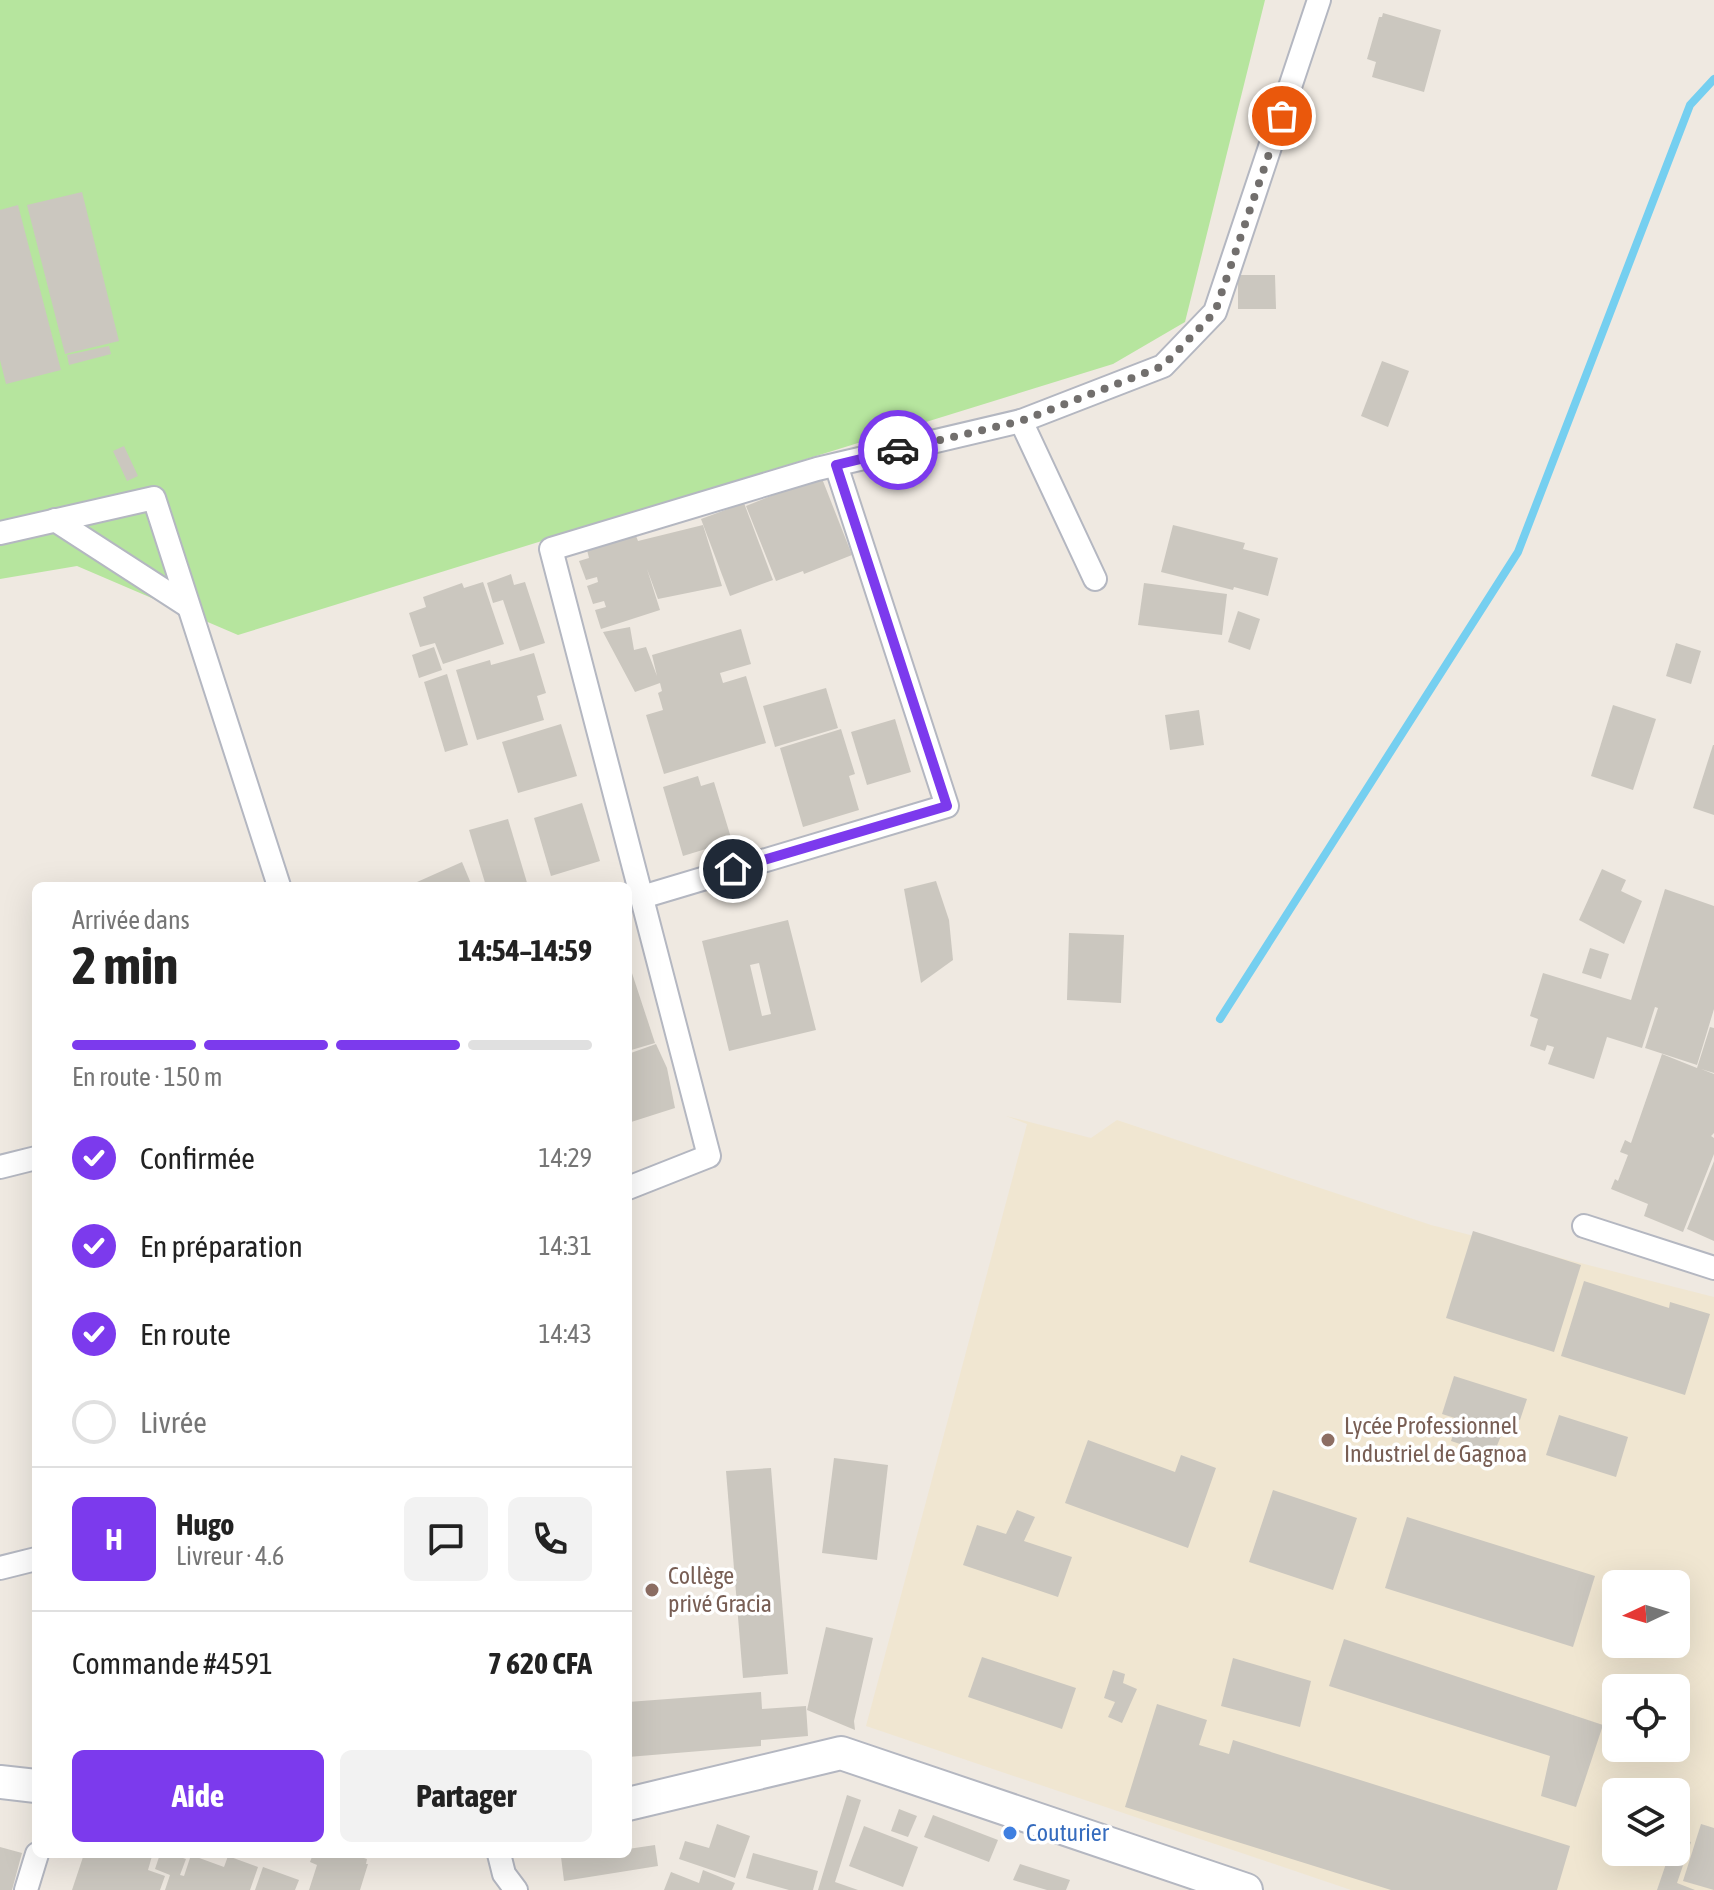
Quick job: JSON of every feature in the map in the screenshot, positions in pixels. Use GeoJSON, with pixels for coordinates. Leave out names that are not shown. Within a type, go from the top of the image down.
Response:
{"type":"FeatureCollection","features":[{"type":"Feature","properties":{"kind":"street"},"geometry":{"type":"LineString","coordinates":[[632,1186],[709,1156],[551,549],[836,465],[1021,421],[1163,366],[1215,312],[1319,0]]}},
{"type":"Feature","properties":{"kind":"street"},"geometry":{"type":"LineString","coordinates":[[1021,421],[1095,579]]}},
{"type":"Feature","properties":{"kind":"street"},"geometry":{"type":"LineString","coordinates":[[642,897],[947,806],[836,465]]}},
{"type":"Feature","properties":{"kind":"street"},"geometry":{"type":"LineString","coordinates":[[0,533],[154,498],[278,882]]}},
{"type":"Feature","properties":{"kind":"street"},"geometry":{"type":"LineString","coordinates":[[55,520],[188,606]]}},
{"type":"Feature","properties":{"kind":"street"},"geometry":{"type":"LineString","coordinates":[[0,1167],[32,1159]]}},
{"type":"Feature","properties":{"kind":"street"},"geometry":{"type":"LineString","coordinates":[[1584,1226],[1714,1268]]}},
{"type":"Feature","properties":{"kind":"street"},"geometry":{"type":"LineString","coordinates":[[0,1568],[32,1560]]}},
{"type":"Feature","properties":{"kind":"street"},"geometry":{"type":"LineString","coordinates":[[632,1803],[841,1753],[1246,1890]]}},
{"type":"Feature","properties":{"kind":"street"},"geometry":{"type":"LineString","coordinates":[[0,1782],[32,1786]]}},
{"type":"Feature","properties":{"kind":"street"},"geometry":{"type":"LineString","coordinates":[[26,1890],[36,1858]]}},
{"type":"Feature","properties":{"kind":"street"},"geometry":{"type":"LineString","coordinates":[[500,1858],[504,1874],[516,1890]]}},
{"type":"Feature","properties":{"kind":"shaded area","name":"Lycée Professionnel Industriel de Gagnoa"},"geometry":{"type":"Polygon","coordinates":[[[1006,1116],[1091,1138],[1117,1120],[1431,1225],[1714,1297],[1714,1890],[1351,1890],[866,1726],[1027,1124],[1006,1116]]]}},
{"type":"Feature","properties":{"kind":"green space"},"geometry":{"type":"Polygon","coordinates":[[[0,0],[1265,0],[1185,322],[1113,364],[238,635],[77,566],[0,579],[0,0]]]}},
{"type":"Feature","properties":{"kind":"building"},"geometry":{"type":"Polygon","coordinates":[[[1383,13],[1441,30],[1424,92],[1372,77],[1376,62],[1367,59],[1379,17],[1383,13]]]}},
{"type":"Feature","properties":{"kind":"building"},"geometry":{"type":"Polygon","coordinates":[[[82,192],[119,341],[65,354],[27,205],[82,192]]]}},
{"type":"Feature","properties":{"kind":"building"},"geometry":{"type":"Polygon","coordinates":[[[18,205],[61,370],[6,384],[0,360],[0,210],[18,205]]]}},
{"type":"Feature","properties":{"kind":"building"},"geometry":{"type":"Polygon","coordinates":[[[1238,275],[1275,275],[1276,309],[1238,309],[1238,275]]]}},
{"type":"Feature","properties":{"kind":"building"},"geometry":{"type":"Polygon","coordinates":[[[109,346],[111,354],[69,365],[67,355],[109,346]]]}},
{"type":"Feature","properties":{"kind":"building"},"geometry":{"type":"Polygon","coordinates":[[[1382,361],[1409,371],[1388,427],[1361,416],[1382,361]]]}},
{"type":"Feature","properties":{"kind":"building"},"geometry":{"type":"Polygon","coordinates":[[[124,446],[138,476],[127,481],[113,451],[124,446]]]}},
{"type":"Feature","properties":{"kind":"building"},"geometry":{"type":"Polygon","coordinates":[[[821,476],[852,555],[804,574],[803,571],[776,581],[746,506],[821,476]]]}},
{"type":"Feature","properties":{"kind":"building"},"geometry":{"type":"Polygon","coordinates":[[[744,503],[773,580],[730,596],[701,519],[744,503]]]}},
{"type":"Feature","properties":{"kind":"building"},"geometry":{"type":"Polygon","coordinates":[[[703,525],[722,586],[658,599],[647,569],[660,610],[601,629],[595,610],[606,607],[604,601],[593,604],[587,586],[598,582],[597,577],[586,580],[579,561],[589,558],[587,550],[577,553],[575,547],[633,528],[638,541],[703,525]]]}},
{"type":"Feature","properties":{"kind":"building"},"geometry":{"type":"Polygon","coordinates":[[[1173,525],[1245,543],[1243,549],[1278,558],[1268,596],[1161,572],[1173,525]]]}},
{"type":"Feature","properties":{"kind":"building"},"geometry":{"type":"Polygon","coordinates":[[[511,574],[514,585],[525,582],[545,643],[520,651],[503,600],[493,603],[487,583],[511,574]]]}},
{"type":"Feature","properties":{"kind":"building"},"geometry":{"type":"Polygon","coordinates":[[[483,582],[504,644],[443,664],[435,643],[420,647],[409,613],[426,607],[423,597],[462,583],[464,588],[483,582]]]}},
{"type":"Feature","properties":{"kind":"building"},"geometry":{"type":"Polygon","coordinates":[[[1144,583],[1227,594],[1222,635],[1138,625],[1144,583]]]}},
{"type":"Feature","properties":{"kind":"building"},"geometry":{"type":"Polygon","coordinates":[[[1238,611],[1260,619],[1250,650],[1228,642],[1238,611]]]}},
{"type":"Feature","properties":{"kind":"building"},"geometry":{"type":"Polygon","coordinates":[[[630,627],[634,650],[646,647],[657,676],[652,655],[741,629],[751,664],[720,673],[723,683],[746,676],[766,743],[664,774],[646,715],[663,710],[658,693],[662,691],[660,683],[635,692],[603,632],[630,627]]]}},
{"type":"Feature","properties":{"kind":"building"},"geometry":{"type":"Polygon","coordinates":[[[1676,643],[1701,651],[1691,684],[1666,676],[1676,643]]]}},
{"type":"Feature","properties":{"kind":"building"},"geometry":{"type":"Polygon","coordinates":[[[434,647],[442,670],[419,678],[412,655],[434,647]]]}},
{"type":"Feature","properties":{"kind":"building"},"geometry":{"type":"Polygon","coordinates":[[[534,653],[546,693],[537,696],[544,720],[477,740],[456,670],[490,660],[491,665],[534,653]]]}},
{"type":"Feature","properties":{"kind":"building"},"geometry":{"type":"Polygon","coordinates":[[[447,674],[468,745],[445,752],[424,682],[447,674]]]}},
{"type":"Feature","properties":{"kind":"building"},"geometry":{"type":"Polygon","coordinates":[[[826,688],[838,728],[775,747],[763,706],[826,688]]]}},
{"type":"Feature","properties":{"kind":"building"},"geometry":{"type":"Polygon","coordinates":[[[1613,705],[1656,719],[1633,790],[1591,776],[1613,705]]]}},
{"type":"Feature","properties":{"kind":"building"},"geometry":{"type":"Polygon","coordinates":[[[1199,710],[1204,745],[1170,750],[1165,715],[1199,710]]]}},
{"type":"Feature","properties":{"kind":"building"},"geometry":{"type":"Polygon","coordinates":[[[895,719],[911,772],[867,785],[851,732],[895,719]]]}},
{"type":"Feature","properties":{"kind":"building"},"geometry":{"type":"Polygon","coordinates":[[[561,724],[577,776],[518,793],[502,742],[561,724]]]}},
{"type":"Feature","properties":{"kind":"building"},"geometry":{"type":"Polygon","coordinates":[[[841,729],[855,774],[849,776],[859,810],[803,827],[780,748],[841,729]]]}},
{"type":"Feature","properties":{"kind":"building"},"geometry":{"type":"Polygon","coordinates":[[[1714,745],[1714,815],[1693,808],[1714,745]]]}},
{"type":"Feature","properties":{"kind":"building"},"geometry":{"type":"Polygon","coordinates":[[[698,776],[701,786],[714,782],[732,841],[683,856],[663,787],[698,776]]]}},
{"type":"Feature","properties":{"kind":"building"},"geometry":{"type":"Polygon","coordinates":[[[582,803],[600,861],[551,876],[534,818],[582,803]]]}},
{"type":"Feature","properties":{"kind":"building"},"geometry":{"type":"Polygon","coordinates":[[[508,819],[527,882],[485,882],[469,830],[508,819]]]}},
{"type":"Feature","properties":{"kind":"building"},"geometry":{"type":"Polygon","coordinates":[[[462,862],[470,882],[417,882],[462,862]]]}},
{"type":"Feature","properties":{"kind":"building"},"geometry":{"type":"Polygon","coordinates":[[[1602,869],[1626,880],[1621,891],[1642,901],[1624,944],[1579,920],[1602,869]]]}},
{"type":"Feature","properties":{"kind":"building"},"geometry":{"type":"Polygon","coordinates":[[[936,881],[949,920],[953,960],[921,983],[904,889],[936,881]]]}},
{"type":"Feature","properties":{"kind":"building"},"geometry":{"type":"Polygon","coordinates":[[[1665,889],[1714,906],[1714,1009],[1697,1065],[1645,1048],[1658,1008],[1655,1007],[1642,1048],[1607,1037],[1594,1079],[1548,1064],[1554,1047],[1547,1045],[1545,1051],[1530,1046],[1538,1019],[1530,1016],[1543,973],[1631,1000],[1665,889]]]}},
{"type":"Feature","properties":{"kind":"building"},"geometry":{"type":"Polygon","coordinates":[[[788,920],[816,1030],[729,1051],[702,941],[788,920]],[[759,963],[750,965],[762,1016],[771,1014],[759,963]]]}},
{"type":"Feature","properties":{"kind":"building"},"geometry":{"type":"Polygon","coordinates":[[[1069,933],[1124,935],[1121,1003],[1067,1000],[1069,933]]]}},
{"type":"Feature","properties":{"kind":"building"},"geometry":{"type":"Polygon","coordinates":[[[1590,948],[1609,954],[1601,979],[1582,973],[1590,948]]]}},
{"type":"Feature","properties":{"kind":"building"},"geometry":{"type":"Polygon","coordinates":[[[632,973],[655,1043],[632,1050],[632,973]]]}},
{"type":"Feature","properties":{"kind":"building"},"geometry":{"type":"Polygon","coordinates":[[[1710,1027],[1714,1028],[1714,1073],[1701,1069],[1714,1074],[1714,1133],[1711,1136],[1714,1138],[1714,1154],[1683,1232],[1644,1216],[1648,1204],[1611,1189],[1615,1179],[1618,1181],[1628,1155],[1620,1152],[1625,1140],[1631,1143],[1662,1054],[1697,1068],[1710,1027]]]}},
{"type":"Feature","properties":{"kind":"building"},"geometry":{"type":"Polygon","coordinates":[[[656,1044],[667,1068],[675,1108],[632,1122],[632,1053],[656,1044]]]}},
{"type":"Feature","properties":{"kind":"building"},"geometry":{"type":"Polygon","coordinates":[[[1714,1161],[1714,1241],[1687,1229],[1714,1161]]]}},
{"type":"Feature","properties":{"kind":"building"},"geometry":{"type":"Polygon","coordinates":[[[1473,1231],[1581,1265],[1554,1352],[1446,1318],[1473,1231]]]}},
{"type":"Feature","properties":{"kind":"building"},"geometry":{"type":"Polygon","coordinates":[[[1584,1281],[1669,1308],[1670,1302],[1710,1314],[1685,1395],[1561,1356],[1584,1281]]]}},
{"type":"Feature","properties":{"kind":"building"},"geometry":{"type":"Polygon","coordinates":[[[1454,1376],[1527,1399],[1520,1420],[1509,1417],[1493,1455],[1451,1441],[1458,1419],[1442,1414],[1454,1376]]]}},
{"type":"Feature","properties":{"kind":"building"},"geometry":{"type":"Polygon","coordinates":[[[1559,1415],[1628,1437],[1616,1477],[1546,1455],[1559,1415]]]}},
{"type":"Feature","properties":{"kind":"building"},"geometry":{"type":"Polygon","coordinates":[[[1088,1440],[1175,1472],[1181,1455],[1216,1468],[1188,1548],[1065,1503],[1088,1440]]]}},
{"type":"Feature","properties":{"kind":"building"},"geometry":{"type":"Polygon","coordinates":[[[834,1458],[888,1465],[877,1560],[822,1553],[834,1458]]]}},
{"type":"Feature","properties":{"kind":"building"},"geometry":{"type":"Polygon","coordinates":[[[771,1468],[788,1674],[743,1678],[726,1471],[771,1468]]]}},
{"type":"Feature","properties":{"kind":"building"},"geometry":{"type":"Polygon","coordinates":[[[1273,1490],[1357,1518],[1333,1590],[1249,1562],[1273,1490]]]}},
{"type":"Feature","properties":{"kind":"building"},"geometry":{"type":"Polygon","coordinates":[[[1017,1510],[1035,1517],[1024,1541],[1072,1557],[1058,1597],[963,1565],[977,1525],[1006,1534],[1017,1510]]]}},
{"type":"Feature","properties":{"kind":"building"},"geometry":{"type":"Polygon","coordinates":[[[1407,1517],[1595,1576],[1573,1647],[1385,1588],[1407,1517]]]}},
{"type":"Feature","properties":{"kind":"building"},"geometry":{"type":"Polygon","coordinates":[[[826,1627],[873,1638],[854,1721],[855,1730],[807,1710],[826,1627]]]}},
{"type":"Feature","properties":{"kind":"building"},"geometry":{"type":"Polygon","coordinates":[[[1344,1639],[1602,1725],[1602,1728],[1576,1807],[1541,1796],[1550,1756],[1329,1686],[1344,1639]]]}},
{"type":"Feature","properties":{"kind":"building"},"geometry":{"type":"Polygon","coordinates":[[[982,1657],[1076,1688],[1062,1729],[968,1697],[982,1657]]]}},
{"type":"Feature","properties":{"kind":"building"},"geometry":{"type":"Polygon","coordinates":[[[1233,1658],[1311,1681],[1300,1727],[1221,1706],[1233,1658]]]}},
{"type":"Feature","properties":{"kind":"building"},"geometry":{"type":"Polygon","coordinates":[[[1113,1670],[1125,1674],[1123,1683],[1137,1689],[1122,1723],[1108,1717],[1115,1702],[1104,1698],[1113,1670]]]}},
{"type":"Feature","properties":{"kind":"building"},"geometry":{"type":"Polygon","coordinates":[[[761,1692],[762,1709],[806,1706],[808,1736],[761,1740],[761,1746],[632,1757],[632,1702],[761,1692]]]}},
{"type":"Feature","properties":{"kind":"building"},"geometry":{"type":"Polygon","coordinates":[[[1157,1704],[1207,1720],[1199,1745],[1229,1754],[1233,1740],[1570,1846],[1557,1890],[1391,1890],[1125,1807],[1157,1704]]]}},
{"type":"Feature","properties":{"kind":"building"},"geometry":{"type":"Polygon","coordinates":[[[847,1795],[861,1800],[835,1882],[858,1890],[818,1890],[847,1795]]]}},
{"type":"Feature","properties":{"kind":"building"},"geometry":{"type":"Polygon","coordinates":[[[899,1809],[917,1816],[908,1837],[891,1831],[899,1809]]]}},
{"type":"Feature","properties":{"kind":"building"},"geometry":{"type":"Polygon","coordinates":[[[933,1815],[998,1840],[989,1862],[924,1837],[933,1815]]]}},
{"type":"Feature","properties":{"kind":"building"},"geometry":{"type":"Polygon","coordinates":[[[717,1824],[750,1836],[735,1878],[679,1859],[685,1841],[709,1848],[717,1824]]]}},
{"type":"Feature","properties":{"kind":"building"},"geometry":{"type":"Polygon","coordinates":[[[1701,1824],[1714,1828],[1714,1890],[1683,1881],[1701,1824]]]}},
{"type":"Feature","properties":{"kind":"building"},"geometry":{"type":"Polygon","coordinates":[[[864,1826],[918,1847],[903,1887],[849,1866],[864,1826]]]}},
{"type":"Feature","properties":{"kind":"building"},"geometry":{"type":"Polygon","coordinates":[[[655,1845],[658,1866],[564,1881],[561,1858],[632,1858],[632,1848],[655,1845]]]}},
{"type":"Feature","properties":{"kind":"building"},"geometry":{"type":"Polygon","coordinates":[[[0,1847],[22,1853],[12,1890],[0,1890],[0,1847]]]}},
{"type":"Feature","properties":{"kind":"building"},"geometry":{"type":"Polygon","coordinates":[[[753,1853],[818,1871],[813,1890],[789,1890],[746,1878],[753,1853]]]}},
{"type":"Feature","properties":{"kind":"building"},"geometry":{"type":"Polygon","coordinates":[[[83,1858],[151,1858],[148,1870],[165,1876],[160,1890],[72,1890],[83,1858]]]}},
{"type":"Feature","properties":{"kind":"building"},"geometry":{"type":"Polygon","coordinates":[[[159,1858],[186,1859],[180,1875],[184,1876],[190,1858],[224,1867],[227,1858],[233,1858],[258,1867],[250,1890],[165,1890],[170,1875],[155,1869],[159,1858]]]}},
{"type":"Feature","properties":{"kind":"building"},"geometry":{"type":"Polygon","coordinates":[[[312,1858],[364,1858],[368,1864],[360,1890],[309,1890],[317,1865],[310,1862],[312,1858]]]}},
{"type":"Feature","properties":{"kind":"building"},"geometry":{"type":"Polygon","coordinates":[[[1020,1864],[1070,1880],[1066,1890],[1047,1890],[1013,1880],[1020,1864]]]}},
{"type":"Feature","properties":{"kind":"building"},"geometry":{"type":"Polygon","coordinates":[[[1665,1866],[1683,1866],[1677,1883],[1695,1890],[1657,1890],[1665,1866]]]}},
{"type":"Feature","properties":{"kind":"building"},"geometry":{"type":"Polygon","coordinates":[[[263,1867],[299,1880],[295,1890],[255,1890],[263,1867]]]}},
{"type":"Feature","properties":{"kind":"building"},"geometry":{"type":"Polygon","coordinates":[[[703,1870],[735,1883],[732,1890],[664,1890],[671,1872],[699,1883],[703,1870]]]}},
{"type":"Feature","properties":{"kind":"waterway"},"geometry":{"type":"LineString","coordinates":[[1220,1019],[1518,552],[1690,105],[1714,79]]}},
{"type":"Feature","properties":{"kind":"way so far"},"geometry":{"type":"LineString","coordinates":[[898,450],[1021,421],[1163,366],[1215,312],[1282,116]]}},
{"type":"Feature","properties":{"kind":"place","name":"Lycée Professionnel Industriel de Gagnoa"},"geometry":{"type":"Point","coordinates":[1328,1440]}},
{"type":"Feature","properties":{"kind":"place","name":"Collège privé Gracia"},"geometry":{"type":"Point","coordinates":[652,1590]}},
{"type":"Feature","properties":{"kind":"place","name":"Couturier"},"geometry":{"type":"Point","coordinates":[1010,1833]}},
{"type":"Feature","properties":{"kind":"route"},"geometry":{"type":"LineString","coordinates":[[733,869],[947,806],[836,465],[898,450]]}}]}
